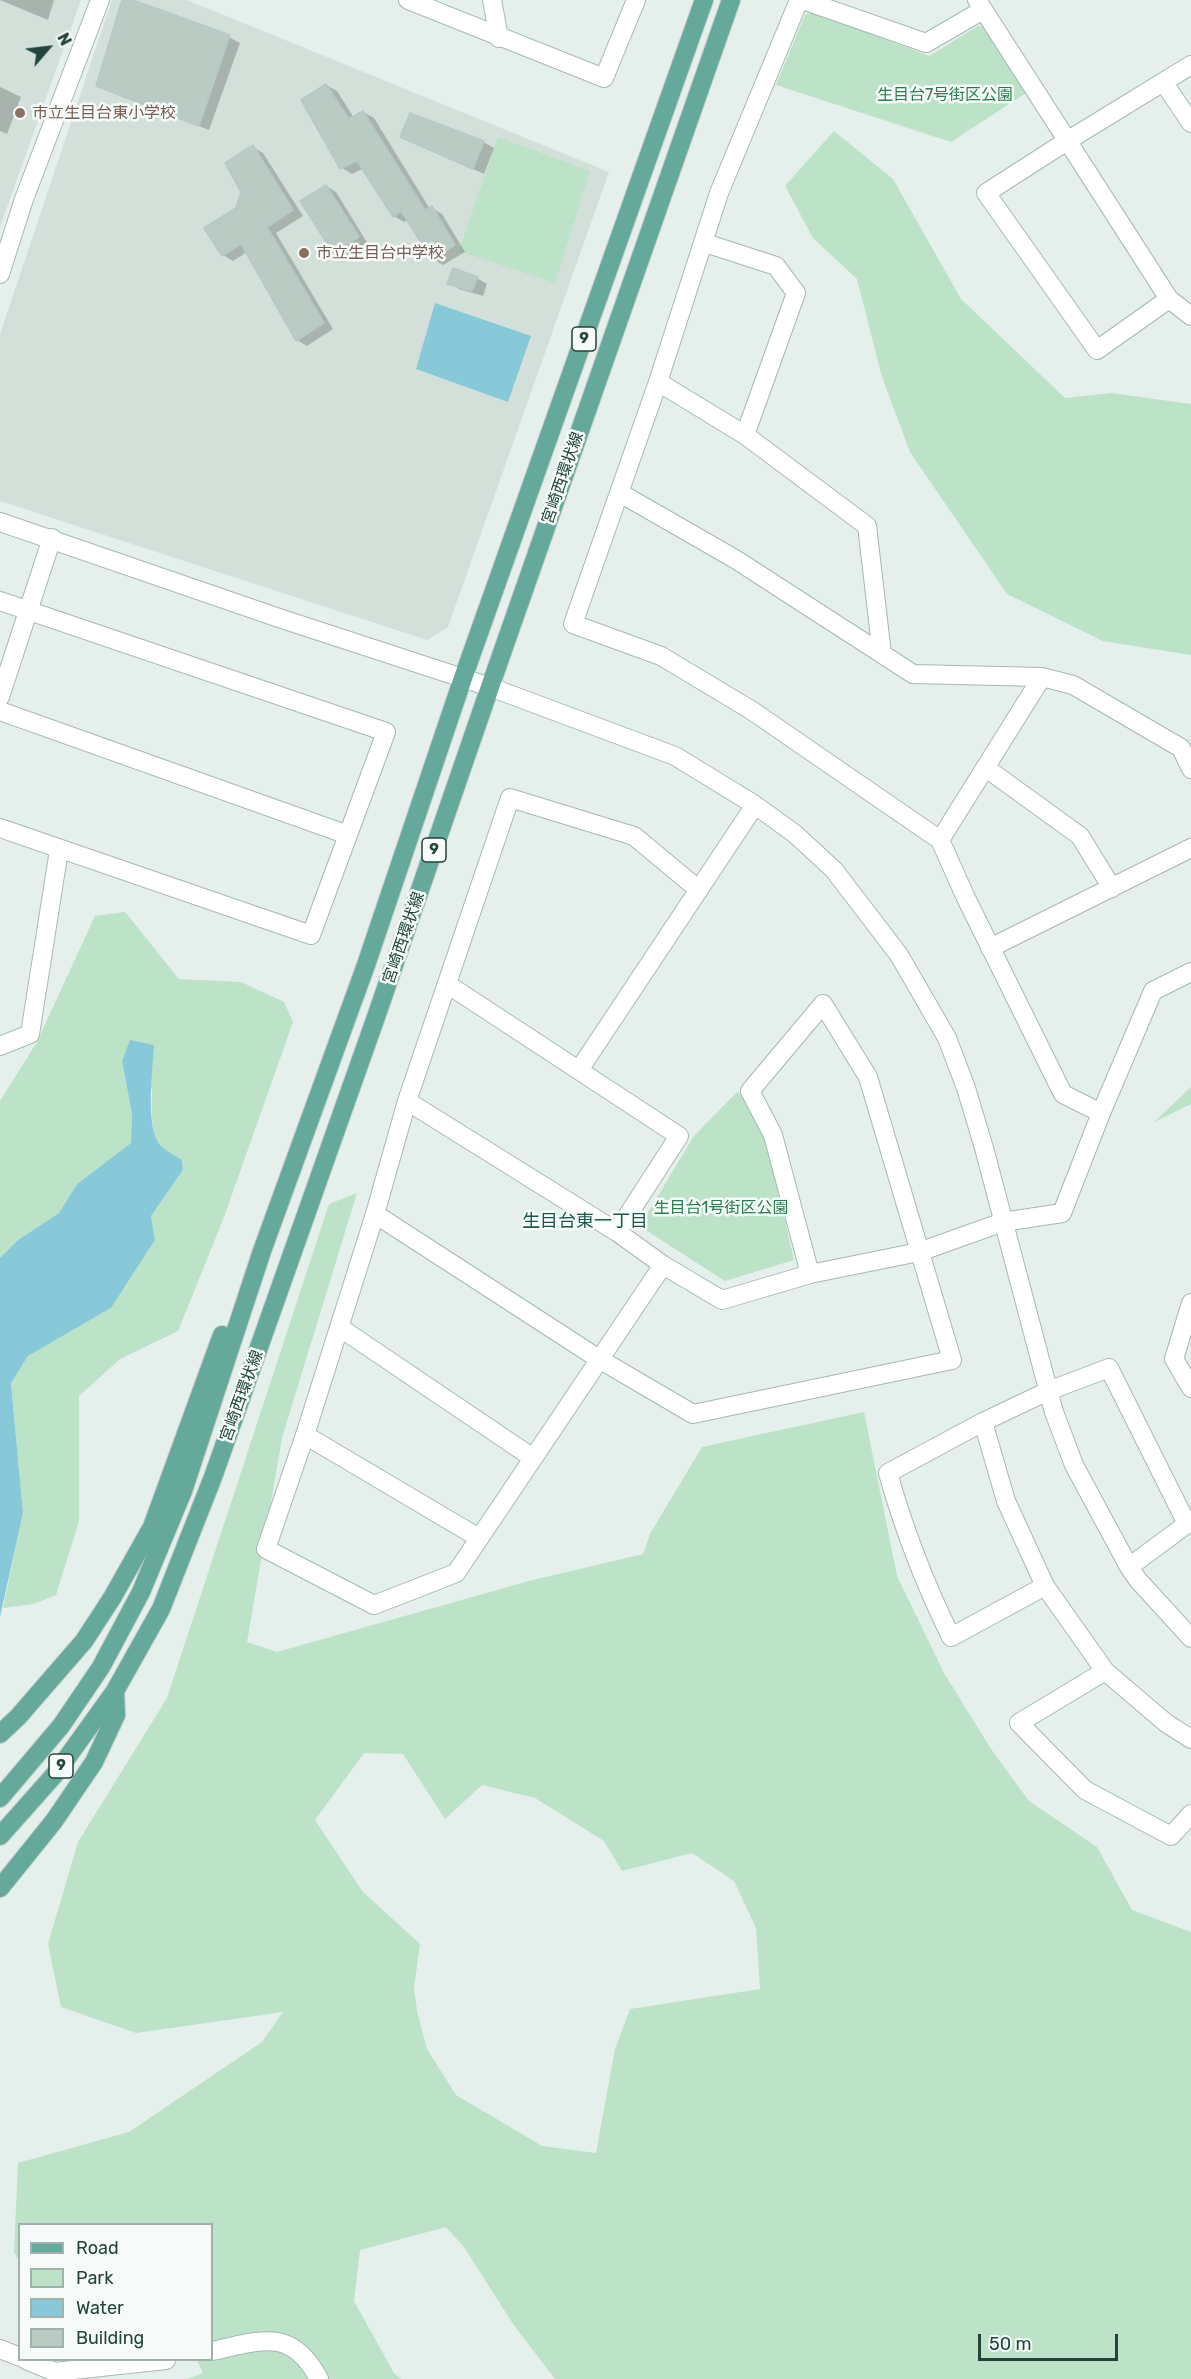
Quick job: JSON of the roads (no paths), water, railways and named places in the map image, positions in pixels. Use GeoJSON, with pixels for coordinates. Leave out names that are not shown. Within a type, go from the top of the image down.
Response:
{"type":"FeatureCollection","features":[{"type":"Feature","properties":{"kind":"main road","name":"宮崎西環状線"},"geometry":{"type":"LineString","coordinates":[[0,1798],[61,1726],[101,1667],[141,1592],[183,1491],[262,1251],[366,965],[463,678],[704,0]]}},
{"type":"Feature","properties":{"kind":"main road","name":"宮崎西環状線"},"geometry":{"type":"LineString","coordinates":[[0,1836],[56,1773],[115,1691],[160,1609],[213,1477],[731,0]]}},
{"type":"Feature","properties":{"kind":"main road"},"geometry":{"type":"LineString","coordinates":[[0,1734],[18,1717],[84,1641],[112,1598],[152,1527],[246,1269],[262,1251]]}},
{"type":"Feature","properties":{"kind":"main road"},"geometry":{"type":"LineString","coordinates":[[0,1888],[54,1821],[94,1762],[116,1715],[115,1691]]}},
{"type":"Feature","properties":{"kind":"street"},"geometry":{"type":"LineString","coordinates":[[0,274],[24,199],[100,0]]}},
{"type":"Feature","properties":{"kind":"street"},"geometry":{"type":"LineString","coordinates":[[408,0],[604,78],[636,0]]}},
{"type":"Feature","properties":{"kind":"street"},"geometry":{"type":"LineString","coordinates":[[492,0],[499,38]]}},
{"type":"Feature","properties":{"kind":"street"},"geometry":{"type":"LineString","coordinates":[[1101,1113],[1063,1094],[990,948],[940,840],[751,710],[661,656],[573,624],[658,382],[705,243],[719,193],[801,0],[926,43],[980,5],[1169,299],[1191,316]]}},
{"type":"Feature","properties":{"kind":"street"},"geometry":{"type":"LineString","coordinates":[[1169,299],[1097,350],[986,194],[1191,65]]}},
{"type":"Feature","properties":{"kind":"street"},"geometry":{"type":"LineString","coordinates":[[1164,83],[1191,123]]}},
{"type":"Feature","properties":{"kind":"street"},"geometry":{"type":"LineString","coordinates":[[705,243],[776,266],[796,293],[745,435]]}},
{"type":"Feature","properties":{"kind":"street"},"geometry":{"type":"LineString","coordinates":[[658,382],[745,435],[867,526],[882,654]]}},
{"type":"Feature","properties":{"kind":"street"},"geometry":{"type":"LineString","coordinates":[[620,493],[735,559],[913,674],[1042,677],[1073,685],[1181,748],[1191,769]]}},
{"type":"Feature","properties":{"kind":"street"},"geometry":{"type":"LineString","coordinates":[[0,522],[279,618],[490,687],[675,756],[755,805],[795,834],[834,870],[898,955],[946,1038],[966,1088],[1047,1391],[1074,1465],[1129,1567],[1191,1638]]}},
{"type":"Feature","properties":{"kind":"street"},"geometry":{"type":"LineString","coordinates":[[0,697],[52,538]]}},
{"type":"Feature","properties":{"kind":"street"},"geometry":{"type":"LineString","coordinates":[[0,601],[386,732],[311,935],[0,828]]}},
{"type":"Feature","properties":{"kind":"street"},"geometry":{"type":"LineString","coordinates":[[940,840],[1042,677]]}},
{"type":"Feature","properties":{"kind":"street"},"geometry":{"type":"LineString","coordinates":[[0,711],[348,835]]}},
{"type":"Feature","properties":{"kind":"street"},"geometry":{"type":"LineString","coordinates":[[986,768],[1080,836],[1112,888]]}},
{"type":"Feature","properties":{"kind":"street"},"geometry":{"type":"LineString","coordinates":[[663,1265],[456,1573],[374,1605],[266,1549],[305,1435],[408,1101],[510,798],[634,837],[699,890]]}},
{"type":"Feature","properties":{"kind":"street"},"geometry":{"type":"LineString","coordinates":[[579,1070],[755,805]]}},
{"type":"Feature","properties":{"kind":"street"},"geometry":{"type":"LineString","coordinates":[[990,948],[1191,848]]}},
{"type":"Feature","properties":{"kind":"street"},"geometry":{"type":"LineString","coordinates":[[0,1046],[30,1034],[59,850]]}},
{"type":"Feature","properties":{"kind":"street"},"geometry":{"type":"LineString","coordinates":[[408,1101],[617,1232],[663,1265],[722,1300],[810,1274],[919,1252],[1003,1222],[1062,1212],[1153,991],[1191,972]]}},
{"type":"Feature","properties":{"kind":"street"},"geometry":{"type":"LineString","coordinates":[[447,984],[679,1136],[617,1232]]}},
{"type":"Feature","properties":{"kind":"street"},"geometry":{"type":"LineString","coordinates":[[375,1214],[599,1359],[693,1414],[952,1360],[868,1077],[823,1004],[750,1091],[773,1135],[810,1274]]}},
{"type":"Feature","properties":{"kind":"street"},"geometry":{"type":"LineString","coordinates":[[1191,1304],[1174,1359],[1191,1388]]}},
{"type":"Feature","properties":{"kind":"street"},"geometry":{"type":"LineString","coordinates":[[339,1327],[533,1458]]}},
{"type":"Feature","properties":{"kind":"street"},"geometry":{"type":"LineString","coordinates":[[1045,1586],[951,1637],[931,1596],[902,1525],[888,1473],[1047,1391],[1109,1368],[1187,1524],[1129,1567]]}},
{"type":"Feature","properties":{"kind":"street"},"geometry":{"type":"LineString","coordinates":[[983,1422],[1006,1501],[1045,1586],[1105,1671],[1166,1723],[1191,1740]]}},
{"type":"Feature","properties":{"kind":"street"},"geometry":{"type":"LineString","coordinates":[[305,1435],[479,1538]]}},
{"type":"Feature","properties":{"kind":"street"},"geometry":{"type":"LineString","coordinates":[[1105,1671],[1020,1723],[1085,1790],[1171,1836],[1191,1814]]}},
{"type":"Feature","properties":{"kind":"street"},"geometry":{"type":"LineString","coordinates":[[213,2351],[262,2341],[280,2341],[301,2352],[319,2379]]}},
{"type":"Feature","properties":{"kind":"street"},"geometry":{"type":"LineString","coordinates":[[0,2349],[18,2356]]}},
{"type":"Feature","properties":{"kind":"street"},"geometry":{"type":"LineString","coordinates":[[28,2361],[56,2372],[157,2361]]}},
{"type":"Feature","properties":{"kind":"water"},"geometry":{"type":"Polygon","coordinates":[[[435,303],[531,336],[508,402],[416,369],[435,303]]]}},
{"type":"Feature","properties":{"kind":"water"},"geometry":{"type":"Polygon","coordinates":[[[130,1040],[154,1045],[151,1099],[153,1128],[156,1139],[162,1147],[182,1160],[183,1170],[151,1216],[155,1240],[111,1308],[28,1356],[11,1383],[23,1513],[0,1617],[0,1258],[18,1240],[59,1213],[77,1184],[131,1143],[132,1114],[122,1061],[130,1040]]]}},
{"type":"Feature","properties":{"kind":"place","name":"市立生目台東小学校"},"geometry":{"type":"Point","coordinates":[20,113]}},
{"type":"Feature","properties":{"kind":"place","name":"市立生目台中学校"},"geometry":{"type":"Point","coordinates":[304,253]}},
{"type":"Feature","properties":{"kind":"district","name":"生目台東一丁目"},"geometry":{"type":"Point","coordinates":[585,1222]}},
{"type":"Feature","properties":{"kind":"park label","name":"生目台7号街区公園"},"geometry":{"type":"Point","coordinates":[945,95]}},
{"type":"Feature","properties":{"kind":"park label","name":"生目台1号街区公園"},"geometry":{"type":"Point","coordinates":[721,1208]}}]}
